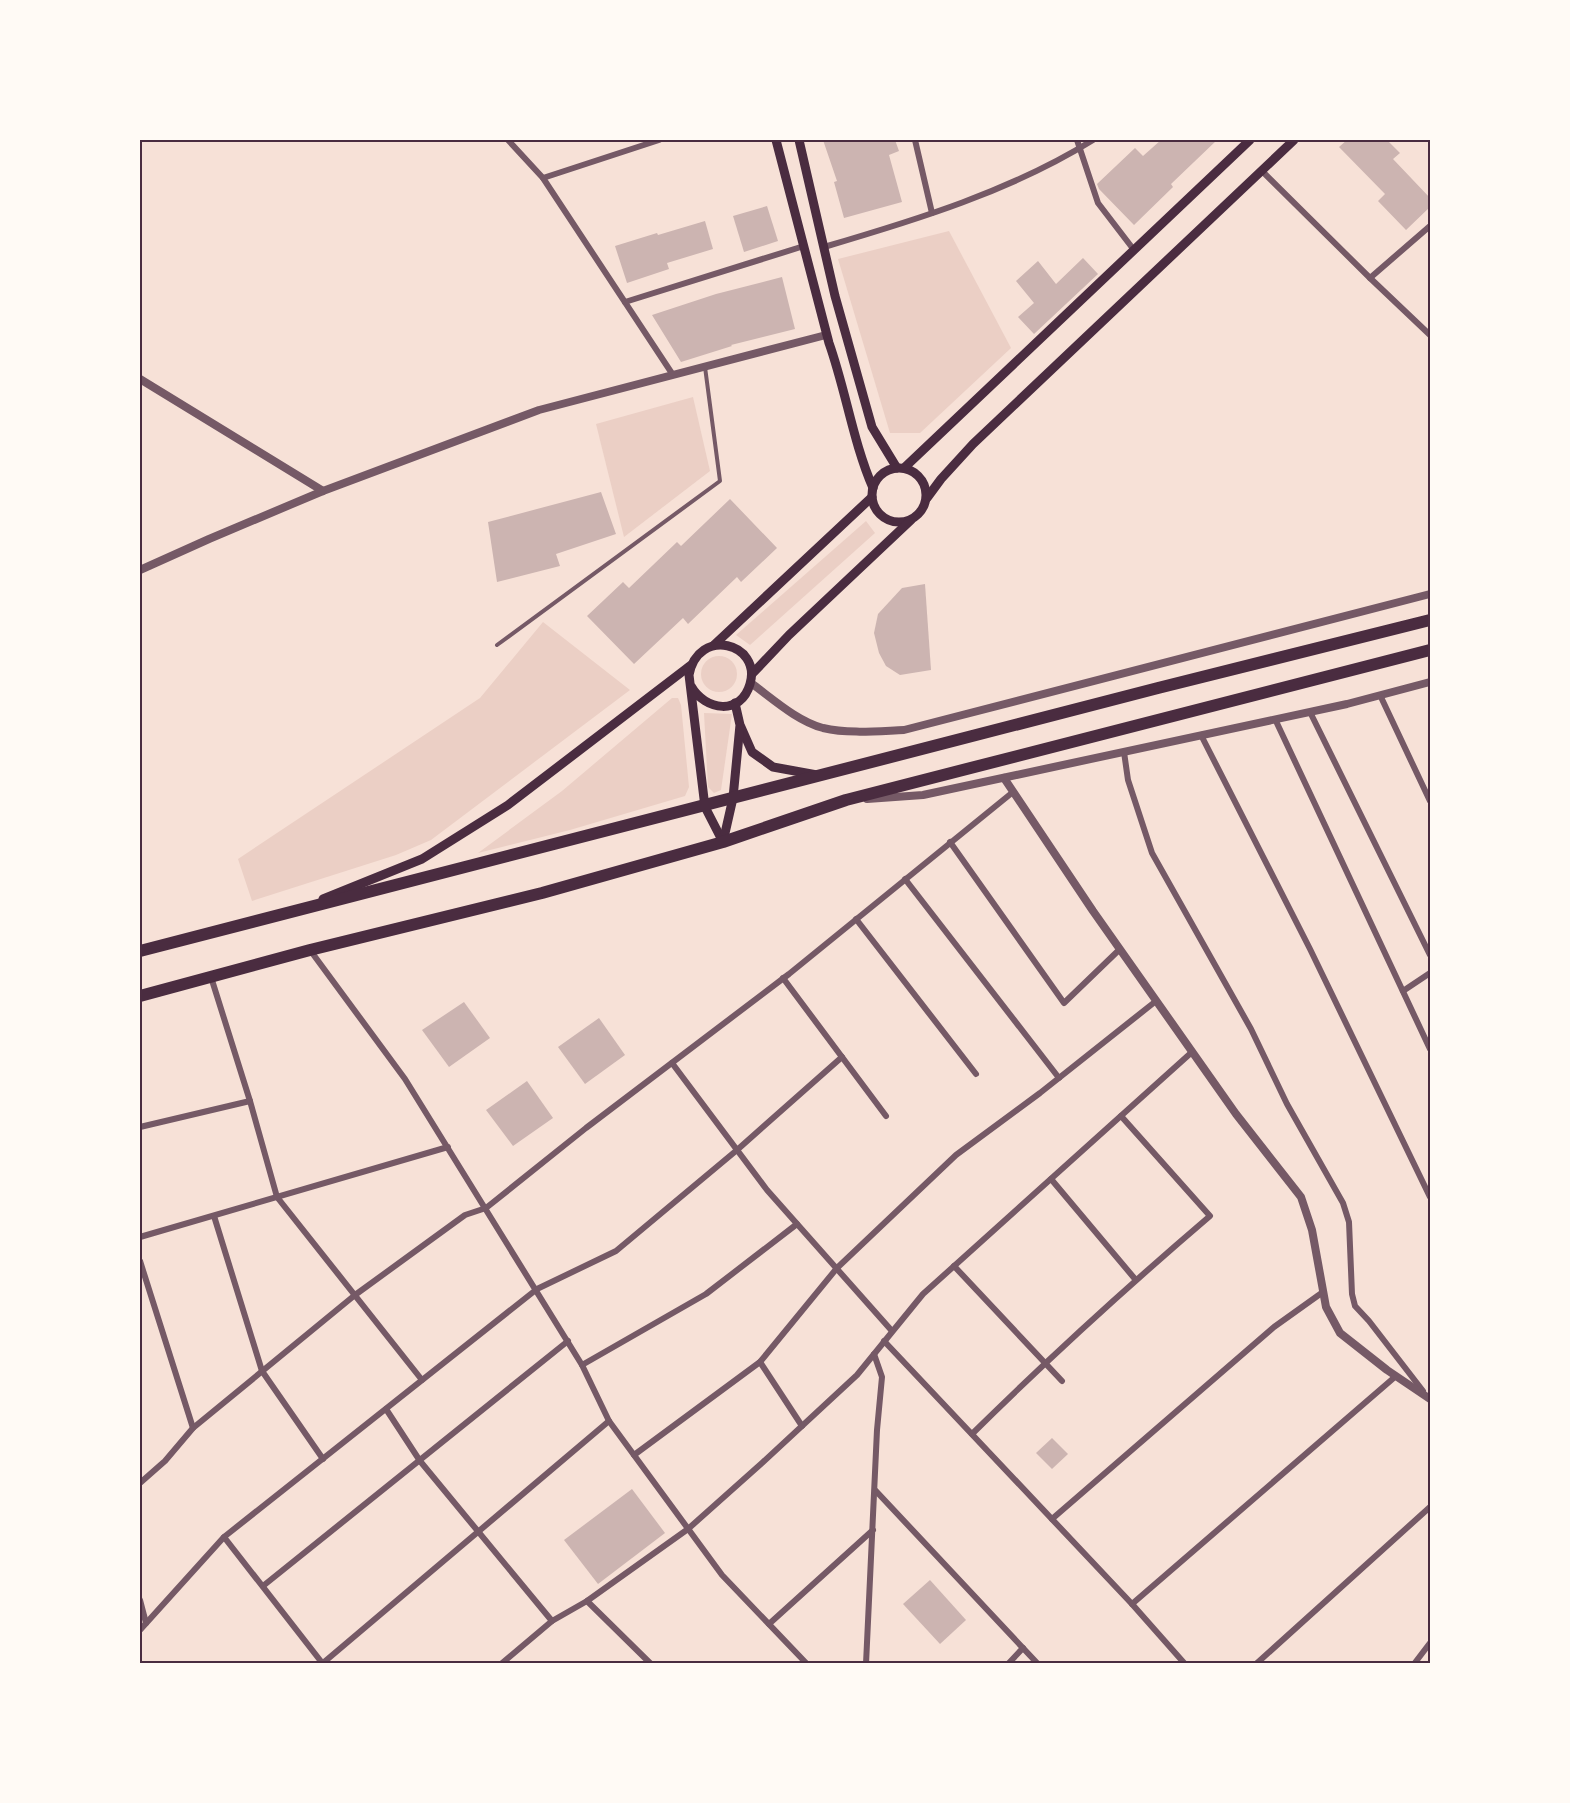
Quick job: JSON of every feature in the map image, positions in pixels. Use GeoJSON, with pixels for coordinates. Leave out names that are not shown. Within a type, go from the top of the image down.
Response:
{"type":"FeatureCollection","features":[{"type":"Feature","properties":{"kind":"highway"},"geometry":{"type":"LineString","coordinates":[[140,951],[571,839],[705,807],[819,775],[1431,620]]}},
{"type":"Feature","properties":{"kind":"highway"},"geometry":{"type":"LineString","coordinates":[[140,996],[310,950],[542,893],[723,842],[846,800],[1431,650]]}},
{"type":"Feature","properties":{"kind":"main road"},"geometry":{"type":"LineString","coordinates":[[776,140],[826,334],[838,369],[874,506],[885,519],[894,522],[911,520]]}},
{"type":"Feature","properties":{"kind":"main road"},"geometry":{"type":"LineString","coordinates":[[799,140],[835,296],[872,427],[900,468],[917,474],[923,481],[927,498]]}},
{"type":"Feature","properties":{"kind":"main road"},"geometry":{"type":"LineString","coordinates":[[714,645],[872,493],[883,473],[900,468],[1250,140]]}},
{"type":"Feature","properties":{"kind":"main road"},"geometry":{"type":"LineString","coordinates":[[751,678],[789,635],[924,507],[927,498],[941,479],[981,436],[1294,140]]}},
{"type":"Feature","properties":{"kind":"main road"},"geometry":{"type":"LineString","coordinates":[[691,686],[704,702],[714,706],[735,703],[748,691],[751,678],[749,663],[744,654],[735,648],[725,644],[714,645],[704,649],[696,656],[689,675],[705,807],[723,842]]}},
{"type":"Feature","properties":{"kind":"main road"},"geometry":{"type":"LineString","coordinates":[[294,911],[422,859],[508,806],[691,665]]}},
{"type":"Feature","properties":{"kind":"main road"},"geometry":{"type":"LineString","coordinates":[[735,703],[740,725],[752,752],[773,767],[819,775]]}},
{"type":"Feature","properties":{"kind":"main road"},"geometry":{"type":"LineString","coordinates":[[723,842],[733,798],[740,725]]}},
{"type":"Feature","properties":{"kind":"street"},"geometry":{"type":"LineString","coordinates":[[508,140],[543,178],[673,375]]}},
{"type":"Feature","properties":{"kind":"street"},"geometry":{"type":"LineString","coordinates":[[543,178],[659,140]]}},
{"type":"Feature","properties":{"kind":"street"},"geometry":{"type":"LineString","coordinates":[[915,140],[932,213]]}},
{"type":"Feature","properties":{"kind":"street"},"geometry":{"type":"LineString","coordinates":[[1077,140],[1098,203],[1134,250]]}},
{"type":"Feature","properties":{"kind":"street"},"geometry":{"type":"LineString","coordinates":[[824,247],[989,193],[1093,140]]}},
{"type":"Feature","properties":{"kind":"street"},"geometry":{"type":"LineString","coordinates":[[1262,171],[1431,335]]}},
{"type":"Feature","properties":{"kind":"street"},"geometry":{"type":"LineString","coordinates":[[1370,278],[1431,226]]}},
{"type":"Feature","properties":{"kind":"street"},"geometry":{"type":"LineString","coordinates":[[625,302],[804,246]]}},
{"type":"Feature","properties":{"kind":"street"},"geometry":{"type":"LineString","coordinates":[[140,570],[323,491],[539,410],[826,334]]}},
{"type":"Feature","properties":{"kind":"street"},"geometry":{"type":"LineString","coordinates":[[140,379],[323,491]]}},
{"type":"Feature","properties":{"kind":"street"},"geometry":{"type":"LineString","coordinates":[[751,678],[795,714],[823,728],[857,732],[904,730],[1431,594]]}},
{"type":"Feature","properties":{"kind":"street"},"geometry":{"type":"LineString","coordinates":[[846,800],[923,795],[1275,719],[1431,682]]}},
{"type":"Feature","properties":{"kind":"street"},"geometry":{"type":"LineString","coordinates":[[1380,695],[1431,801]]}},
{"type":"Feature","properties":{"kind":"street"},"geometry":{"type":"LineString","coordinates":[[1310,711],[1431,955]]}},
{"type":"Feature","properties":{"kind":"street"},"geometry":{"type":"LineString","coordinates":[[1275,719],[1431,1049]]}},
{"type":"Feature","properties":{"kind":"street"},"geometry":{"type":"LineString","coordinates":[[1201,735],[1310,949],[1431,1197]]}},
{"type":"Feature","properties":{"kind":"street"},"geometry":{"type":"LineString","coordinates":[[1124,752],[1128,780],[1152,853],[1251,1029],[1287,1104],[1343,1203],[1349,1222],[1352,1294],[1355,1306],[1429,1398]]}},
{"type":"Feature","properties":{"kind":"street"},"geometry":{"type":"LineString","coordinates":[[1004,778],[1192,1052],[1236,1114],[1301,1197],[1312,1230],[1326,1307],[1340,1333],[1429,1398]]}},
{"type":"Feature","properties":{"kind":"street"},"geometry":{"type":"LineString","coordinates":[[140,1484],[165,1461],[193,1428],[355,1295],[465,1215],[486,1208],[586,1128],[783,978],[1013,792]]}},
{"type":"Feature","properties":{"kind":"street"},"geometry":{"type":"LineString","coordinates":[[950,842],[1064,1003],[1120,949]]}},
{"type":"Feature","properties":{"kind":"street"},"geometry":{"type":"LineString","coordinates":[[905,879],[1059,1078]]}},
{"type":"Feature","properties":{"kind":"street"},"geometry":{"type":"LineString","coordinates":[[856,920],[976,1074]]}},
{"type":"Feature","properties":{"kind":"street"},"geometry":{"type":"LineString","coordinates":[[310,950],[405,1079],[537,1289],[582,1365],[609,1421],[723,1575],[807,1664]]}},
{"type":"Feature","properties":{"kind":"street"},"geometry":{"type":"LineString","coordinates":[[1403,991],[1431,973]]}},
{"type":"Feature","properties":{"kind":"street"},"geometry":{"type":"LineString","coordinates":[[211,977],[277,1197],[422,1380]]}},
{"type":"Feature","properties":{"kind":"street"},"geometry":{"type":"LineString","coordinates":[[783,978],[886,1116]]}},
{"type":"Feature","properties":{"kind":"street"},"geometry":{"type":"LineString","coordinates":[[634,1455],[760,1362],[837,1268],[956,1155],[1059,1078],[1156,1001]]}},
{"type":"Feature","properties":{"kind":"street"},"geometry":{"type":"LineString","coordinates":[[501,1664],[552,1621],[587,1601],[688,1529],[857,1375],[923,1294],[1192,1052]]}},
{"type":"Feature","properties":{"kind":"street"},"geometry":{"type":"LineString","coordinates":[[140,1630],[224,1537],[537,1289],[616,1251],[737,1150],[842,1057]]}},
{"type":"Feature","properties":{"kind":"street"},"geometry":{"type":"LineString","coordinates":[[672,1063],[767,1190],[892,1331]]}},
{"type":"Feature","properties":{"kind":"street"},"geometry":{"type":"LineString","coordinates":[[140,1127],[250,1101]]}},
{"type":"Feature","properties":{"kind":"street"},"geometry":{"type":"LineString","coordinates":[[972,1434],[1044,1362],[1210,1216],[1120,1116]]}},
{"type":"Feature","properties":{"kind":"street"},"geometry":{"type":"LineString","coordinates":[[140,1238],[448,1147]]}},
{"type":"Feature","properties":{"kind":"street"},"geometry":{"type":"LineString","coordinates":[[1051,1179],[1136,1279]]}},
{"type":"Feature","properties":{"kind":"street"},"geometry":{"type":"LineString","coordinates":[[214,1216],[262,1371],[322,1459]]}},
{"type":"Feature","properties":{"kind":"street"},"geometry":{"type":"LineString","coordinates":[[582,1365],[706,1294],[797,1224]]}},
{"type":"Feature","properties":{"kind":"street"},"geometry":{"type":"LineString","coordinates":[[140,1261],[193,1428]]}},
{"type":"Feature","properties":{"kind":"street"},"geometry":{"type":"LineString","coordinates":[[954,1266],[1062,1382]]}},
{"type":"Feature","properties":{"kind":"street"},"geometry":{"type":"LineString","coordinates":[[1052,1519],[1274,1327],[1323,1292]]}},
{"type":"Feature","properties":{"kind":"street"},"geometry":{"type":"LineString","coordinates":[[263,1586],[568,1341]]}},
{"type":"Feature","properties":{"kind":"street"},"geometry":{"type":"LineString","coordinates":[[884,1341],[1132,1604],[1185,1664]]}},
{"type":"Feature","properties":{"kind":"street"},"geometry":{"type":"LineString","coordinates":[[866,1664],[882,1377],[874,1354]]}},
{"type":"Feature","properties":{"kind":"street"},"geometry":{"type":"LineString","coordinates":[[760,1362],[802,1426]]}},
{"type":"Feature","properties":{"kind":"street"},"geometry":{"type":"LineString","coordinates":[[1132,1604],[1396,1376]]}},
{"type":"Feature","properties":{"kind":"street"},"geometry":{"type":"LineString","coordinates":[[386,1409],[420,1461],[552,1621]]}},
{"type":"Feature","properties":{"kind":"street"},"geometry":{"type":"LineString","coordinates":[[224,1537],[323,1663],[609,1421]]}},
{"type":"Feature","properties":{"kind":"street"},"geometry":{"type":"LineString","coordinates":[[875,1490],[1038,1664]]}},
{"type":"Feature","properties":{"kind":"street"},"geometry":{"type":"LineString","coordinates":[[1256,1664],[1431,1507]]}},
{"type":"Feature","properties":{"kind":"street"},"geometry":{"type":"LineString","coordinates":[[769,1624],[873,1530]]}},
{"type":"Feature","properties":{"kind":"street"},"geometry":{"type":"LineString","coordinates":[[140,1600],[146,1623]]}},
{"type":"Feature","properties":{"kind":"street"},"geometry":{"type":"LineString","coordinates":[[587,1601],[651,1664]]}},
{"type":"Feature","properties":{"kind":"street"},"geometry":{"type":"LineString","coordinates":[[1414,1664],[1431,1643]]}},
{"type":"Feature","properties":{"kind":"street"},"geometry":{"type":"LineString","coordinates":[[1008,1664],[1023,1648]]}},
{"type":"Feature","properties":{"kind":"lane"},"geometry":{"type":"LineString","coordinates":[[497,645],[720,481],[704,366]]}},
{"type":"Feature","properties":{"kind":"shaded area"},"geometry":{"type":"Polygon","coordinates":[[[949,231],[1011,348],[920,433],[890,433],[838,259],[949,231]]]}},
{"type":"Feature","properties":{"kind":"shaded area"},"geometry":{"type":"Polygon","coordinates":[[[693,397],[710,471],[624,537],[596,424],[693,397]]]}},
{"type":"Feature","properties":{"kind":"shaded area"},"geometry":{"type":"Polygon","coordinates":[[[866,521],[875,533],[750,645],[736,635],[866,521]]]}},
{"type":"Feature","properties":{"kind":"shaded area"},"geometry":{"type":"Polygon","coordinates":[[[543,622],[630,690],[431,840],[396,855],[252,901],[238,859],[480,698],[543,622]]]}},
{"type":"Feature","properties":{"kind":"shaded area"},"geometry":{"type":"Polygon","coordinates":[[[719,656],[732,661],[737,674],[732,687],[719,692],[706,687],[701,674],[706,661],[719,656]]]}},
{"type":"Feature","properties":{"kind":"shaded area"},"geometry":{"type":"Polygon","coordinates":[[[672,698],[678,698],[681,705],[689,787],[685,796],[570,830],[478,853],[562,791],[672,698]]]}},
{"type":"Feature","properties":{"kind":"shaded area"},"geometry":{"type":"Polygon","coordinates":[[[704,713],[732,714],[721,790],[714,793],[708,787],[704,713]]]}},
{"type":"Feature","properties":{"kind":"building"},"geometry":{"type":"Polygon","coordinates":[[[823,140],[895,140],[899,151],[889,155],[902,202],[844,218],[834,182],[837,181],[823,140]]]}},
{"type":"Feature","properties":{"kind":"building"},"geometry":{"type":"Polygon","coordinates":[[[1161,140],[1217,140],[1171,184],[1173,187],[1134,225],[1099,189],[1097,184],[1135,148],[1143,156],[1161,140]]]}},
{"type":"Feature","properties":{"kind":"building"},"geometry":{"type":"Polygon","coordinates":[[[1347,140],[1387,140],[1400,153],[1393,159],[1431,199],[1431,206],[1406,230],[1378,201],[1385,194],[1339,147],[1347,140]]]}},
{"type":"Feature","properties":{"kind":"building"},"geometry":{"type":"Polygon","coordinates":[[[767,206],[778,241],[744,252],[733,216],[767,206]]]}},
{"type":"Feature","properties":{"kind":"building"},"geometry":{"type":"Polygon","coordinates":[[[705,221],[713,249],[667,263],[669,269],[627,283],[615,246],[705,221]]]}},
{"type":"Feature","properties":{"kind":"building"},"geometry":{"type":"Polygon","coordinates":[[[1083,258],[1098,274],[1034,334],[1018,317],[1034,303],[1016,281],[1038,261],[1056,284],[1083,258]]]}},
{"type":"Feature","properties":{"kind":"building"},"geometry":{"type":"Polygon","coordinates":[[[782,277],[795,329],[731,345],[681,362],[652,315],[716,294],[782,277]]]}},
{"type":"Feature","properties":{"kind":"building"},"geometry":{"type":"Polygon","coordinates":[[[601,492],[616,534],[556,554],[560,566],[497,582],[488,522],[601,492]]]}},
{"type":"Feature","properties":{"kind":"building"},"geometry":{"type":"Polygon","coordinates":[[[730,499],[777,548],[741,582],[737,577],[688,624],[683,618],[634,664],[587,616],[623,582],[629,588],[677,542],[681,546],[730,499]]]}},
{"type":"Feature","properties":{"kind":"building"},"geometry":{"type":"Polygon","coordinates":[[[925,584],[931,670],[900,675],[886,666],[879,653],[874,633],[878,614],[902,588],[925,584]]]}},
{"type":"Feature","properties":{"kind":"building"},"geometry":{"type":"Polygon","coordinates":[[[464,1002],[490,1038],[449,1067],[422,1030],[464,1002]]]}},
{"type":"Feature","properties":{"kind":"building"},"geometry":{"type":"Polygon","coordinates":[[[599,1018],[625,1055],[585,1084],[558,1047],[599,1018]]]}},
{"type":"Feature","properties":{"kind":"building"},"geometry":{"type":"Polygon","coordinates":[[[527,1081],[553,1118],[513,1146],[486,1110],[527,1081]]]}},
{"type":"Feature","properties":{"kind":"building"},"geometry":{"type":"Polygon","coordinates":[[[1052,1438],[1068,1454],[1052,1469],[1036,1453],[1052,1438]]]}},
{"type":"Feature","properties":{"kind":"building"},"geometry":{"type":"Polygon","coordinates":[[[632,1489],[665,1533],[598,1584],[564,1540],[632,1489]]]}},
{"type":"Feature","properties":{"kind":"building"},"geometry":{"type":"Polygon","coordinates":[[[930,1580],[966,1620],[940,1644],[903,1604],[930,1580]]]}}]}
